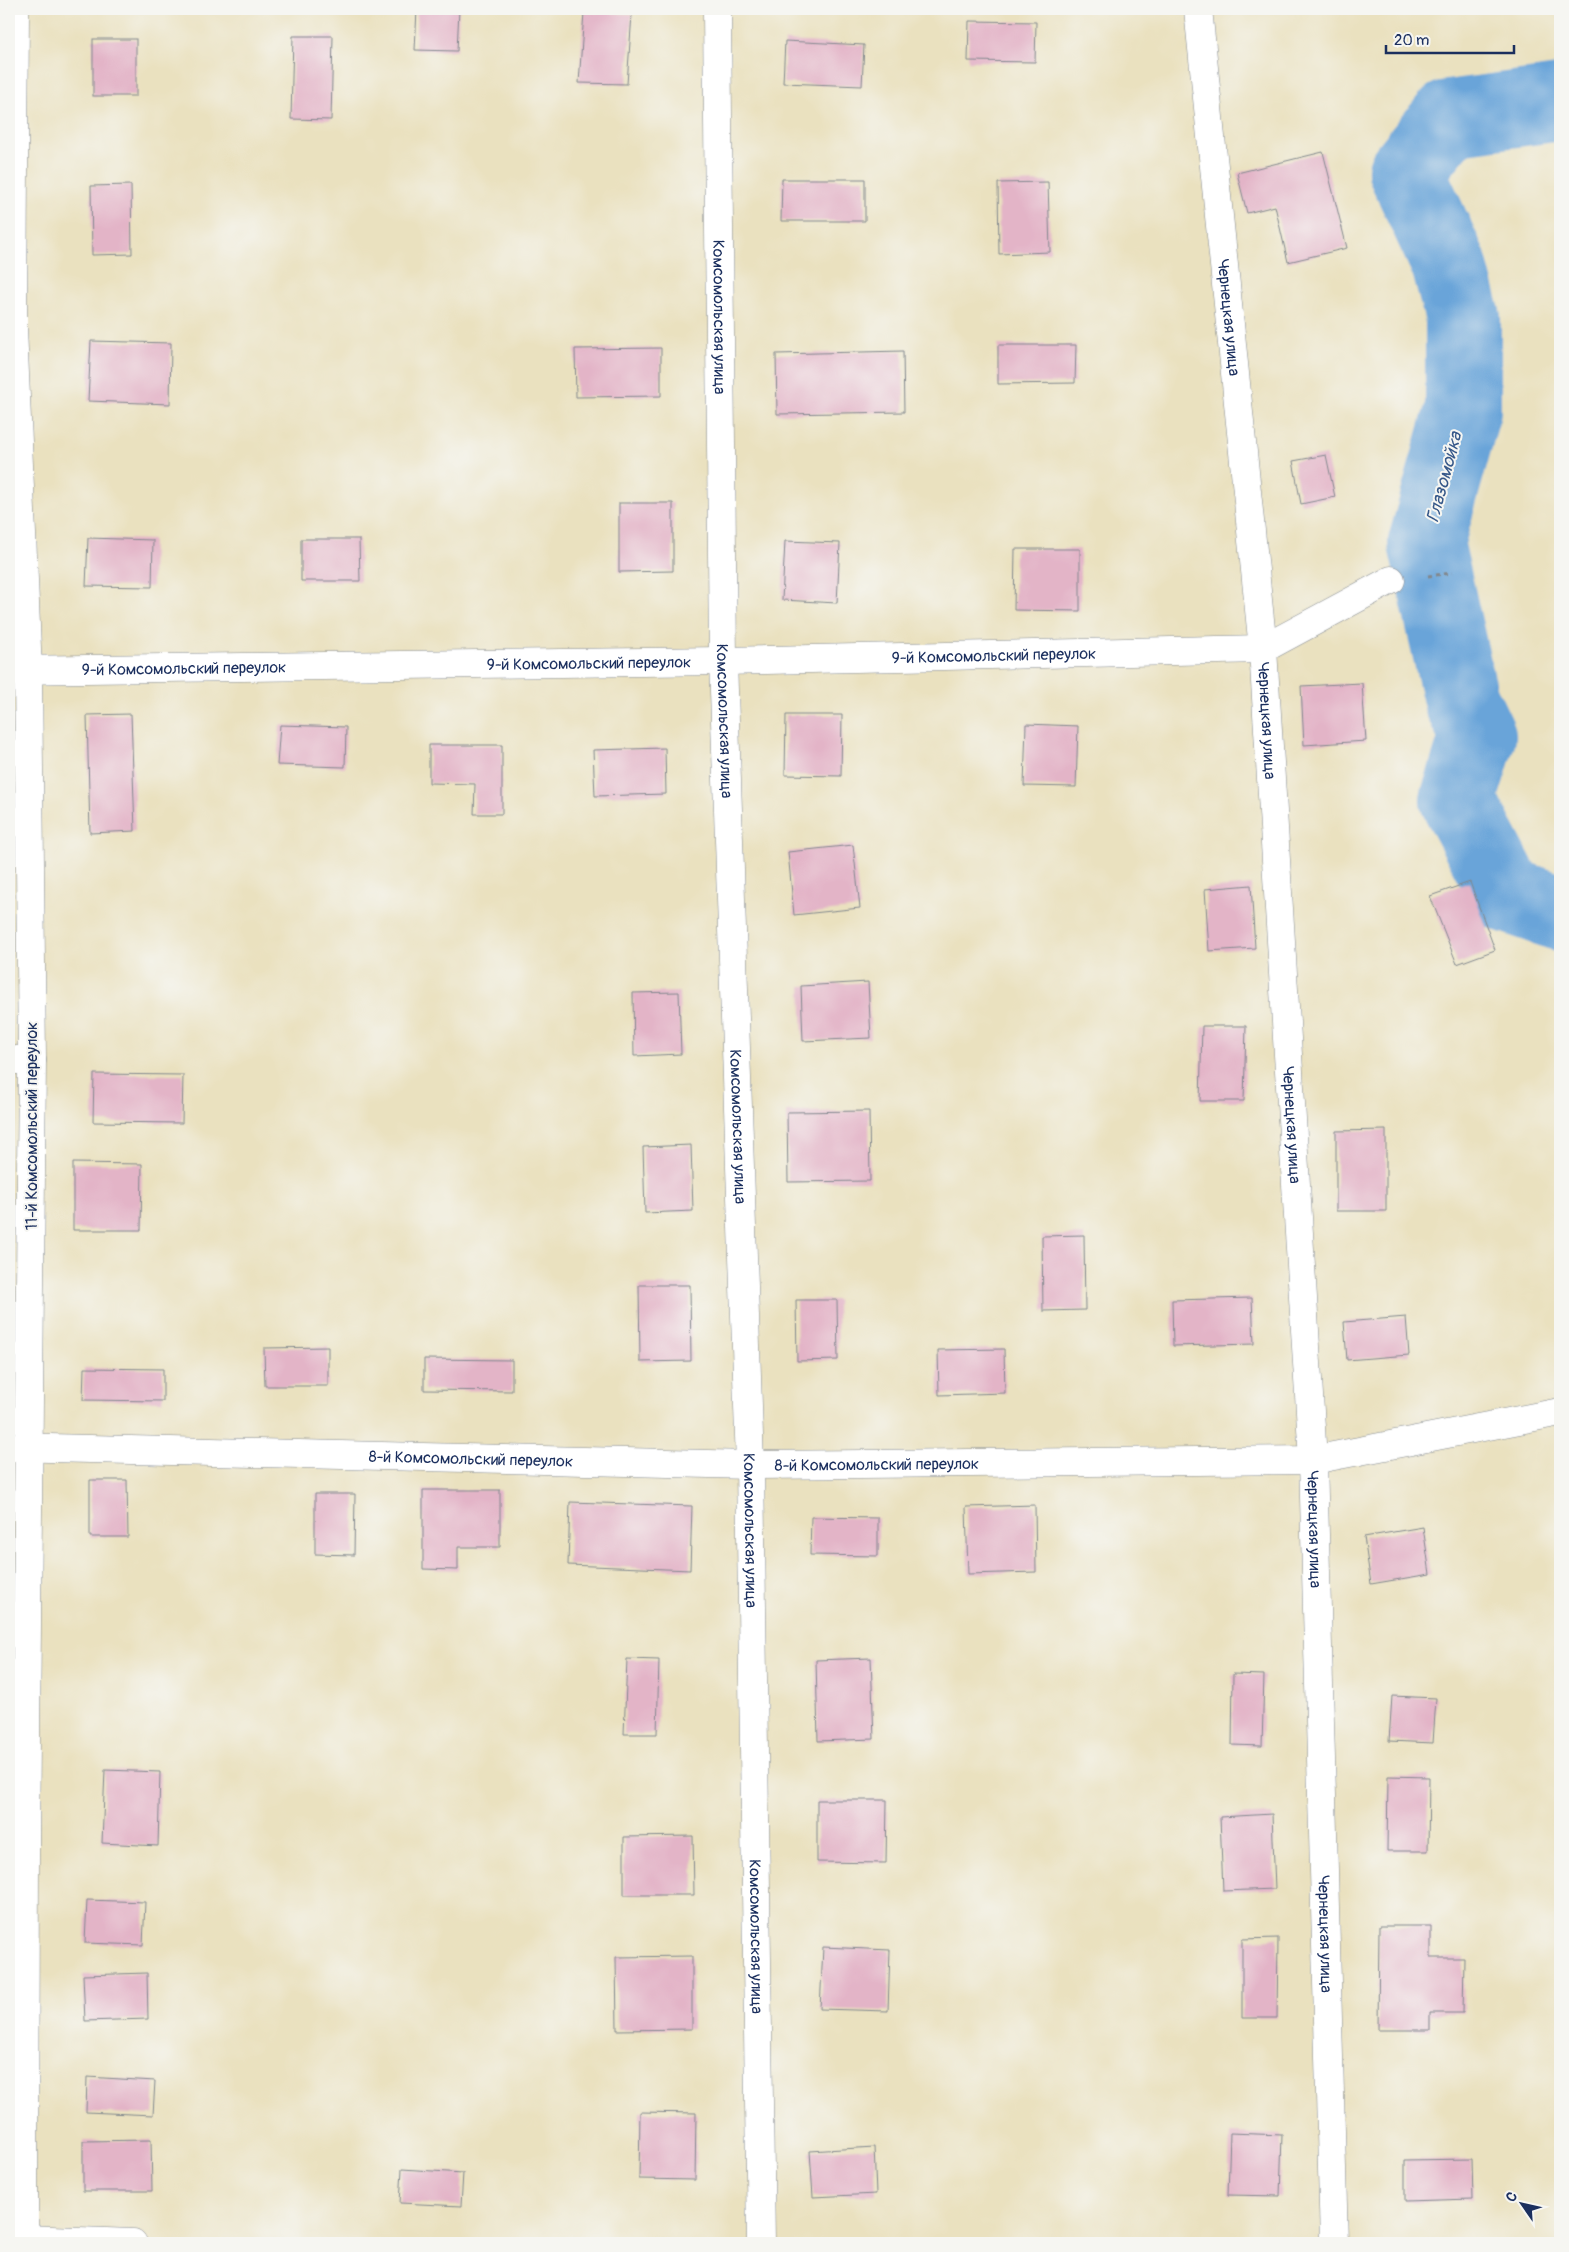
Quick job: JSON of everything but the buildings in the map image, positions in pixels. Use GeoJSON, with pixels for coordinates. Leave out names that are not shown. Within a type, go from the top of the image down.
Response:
{"type":"FeatureCollection","features":[{"type":"Feature","properties":{"kind":"street","name":"11-й Комсомольский переулок"},"geometry":{"type":"LineString","coordinates":[[15,9],[11,328],[18,671],[21,1060],[17,1851],[23,2242]]}},
{"type":"Feature","properties":{"kind":"street","name":"Комсомольская улица"},"geometry":{"type":"LineString","coordinates":[[717,9],[723,661],[750,1465],[760,2243]]}},
{"type":"Feature","properties":{"kind":"street","name":"Чернецкая улица"},"geometry":{"type":"LineString","coordinates":[[1198,9],[1263,649],[1313,1460],[1334,2243]]}},
{"type":"Feature","properties":{"kind":"street","name":"9-й Комсомольский переулок"},"geometry":{"type":"LineString","coordinates":[[18,671],[723,661],[1263,649],[1391,580]]}},
{"type":"Feature","properties":{"kind":"street","name":"8-й Комсомольский переулок"},"geometry":{"type":"LineString","coordinates":[[18,1447],[750,1465],[1313,1460],[1560,1412]]}},
{"type":"Feature","properties":{"kind":"street"},"geometry":{"type":"LineString","coordinates":[[23,2242],[133,2243]]}},
{"type":"Feature","properties":{"kind":"waterway","name":"Глазомойка"},"geometry":{"type":"LineString","coordinates":[[1560,103],[1449,118],[1406,171],[1449,264],[1463,318],[1463,410],[1426,543],[1461,700],[1478,736],[1458,800],[1508,895],[1560,913]]}}]}
